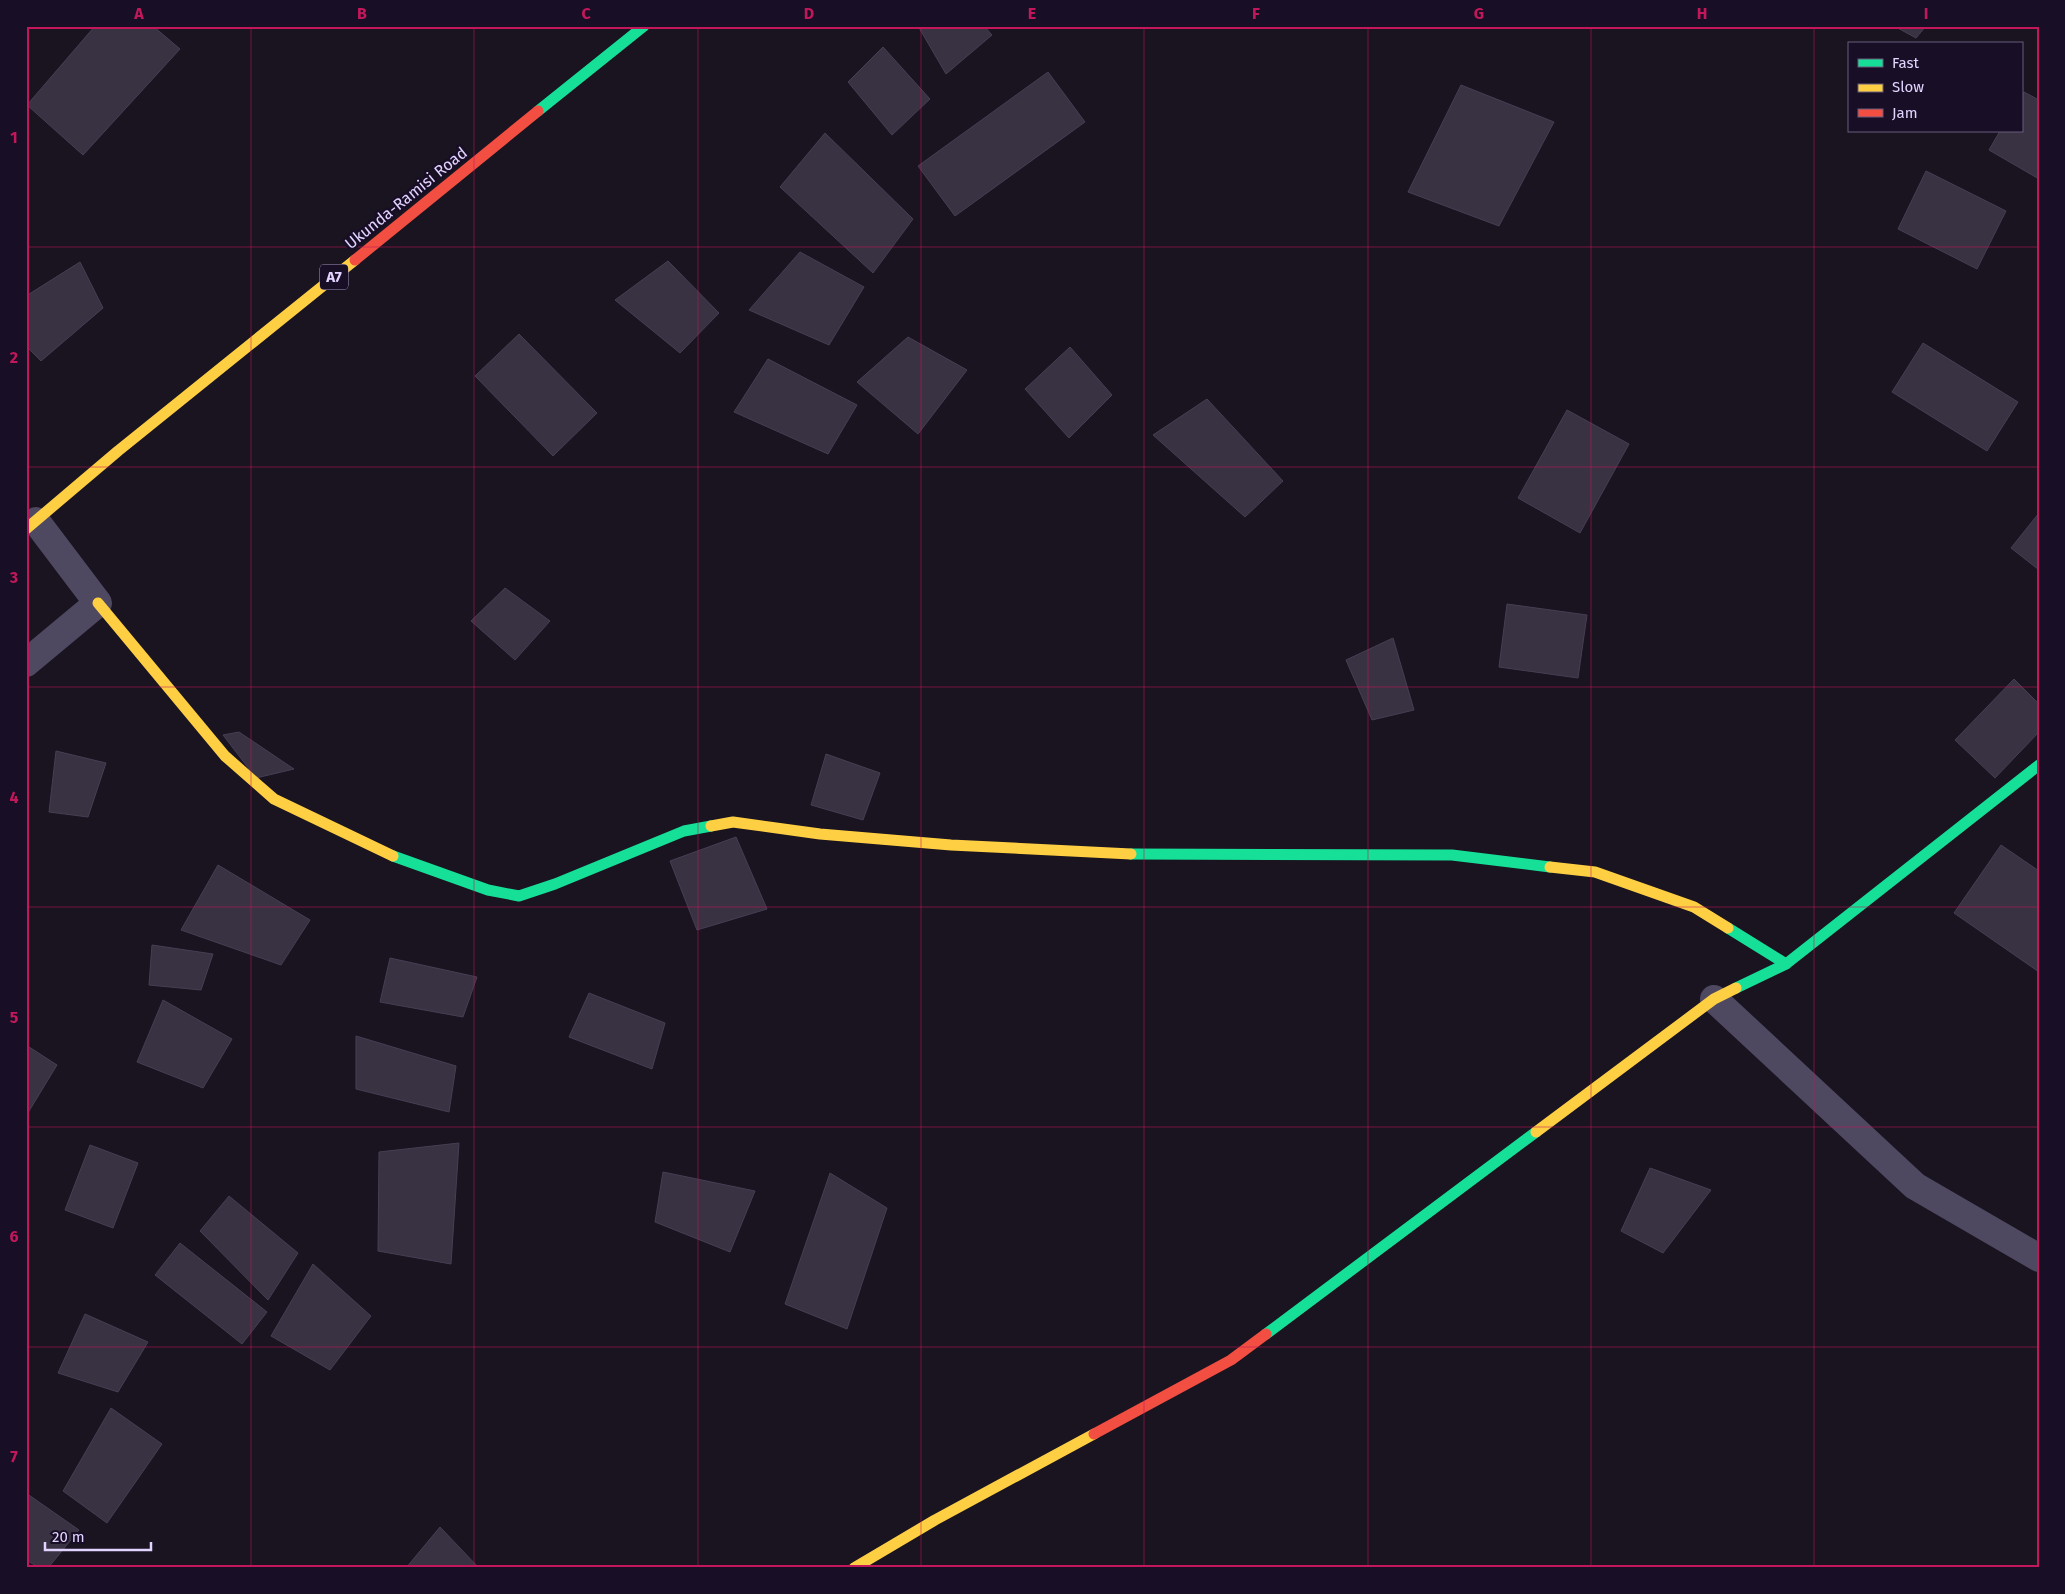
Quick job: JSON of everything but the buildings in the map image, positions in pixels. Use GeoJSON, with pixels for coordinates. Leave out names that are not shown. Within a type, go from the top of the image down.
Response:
{"type":"FeatureCollection","features":[{"type":"Feature","properties":{"kind":"main road","name":"Ukunda-Ramisi Road"},"geometry":{"type":"LineString","coordinates":[[31,525],[118,451],[644,26]]}},
{"type":"Feature","properties":{"kind":"main road"},"geometry":{"type":"LineString","coordinates":[[98,603],[225,756],[274,799],[399,859],[488,890],[519,896],[555,884],[684,831],[733,822],[820,834],[951,845],[1115,854],[1452,855],[1595,872],[1694,907],[1786,964]]}},
{"type":"Feature","properties":{"kind":"main road"},"geometry":{"type":"LineString","coordinates":[[854,1568],[935,1520],[1231,1360],[1714,999],[1786,964],[2039,765]]}},
{"type":"Feature","properties":{"kind":"street"},"geometry":{"type":"LineString","coordinates":[[26,663],[98,603],[31,525]]}},
{"type":"Feature","properties":{"kind":"street"},"geometry":{"type":"LineString","coordinates":[[1714,999],[1915,1186],[2039,1258]]}},
{"type":"Feature","properties":{"kind":"traffic: fast"},"geometry":{"type":"LineString","coordinates":[[538,111],[644,26]]}},
{"type":"Feature","properties":{"kind":"traffic: fast"},"geometry":{"type":"LineString","coordinates":[[1736,988],[1786,964],[2039,765]]}},
{"type":"Feature","properties":{"kind":"traffic: fast"},"geometry":{"type":"LineString","coordinates":[[393,856],[488,890],[519,896],[555,884],[684,831],[711,826]]}},
{"type":"Feature","properties":{"kind":"traffic: fast"},"geometry":{"type":"LineString","coordinates":[[1131,854],[1452,855],[1550,867]]}},
{"type":"Feature","properties":{"kind":"traffic: fast"},"geometry":{"type":"LineString","coordinates":[[1728,928],[1786,964]]}},
{"type":"Feature","properties":{"kind":"traffic: fast"},"geometry":{"type":"LineString","coordinates":[[1266,1334],[1536,1132]]}},
{"type":"Feature","properties":{"kind":"traffic: slow"},"geometry":{"type":"LineString","coordinates":[[26,529],[118,451],[355,260]]}},
{"type":"Feature","properties":{"kind":"traffic: slow"},"geometry":{"type":"LineString","coordinates":[[98,603],[225,756],[274,799],[393,856]]}},
{"type":"Feature","properties":{"kind":"traffic: slow"},"geometry":{"type":"LineString","coordinates":[[711,826],[733,822],[820,834],[951,845],[1131,854]]}},
{"type":"Feature","properties":{"kind":"traffic: slow"},"geometry":{"type":"LineString","coordinates":[[1550,867],[1595,872],[1694,907],[1728,928]]}},
{"type":"Feature","properties":{"kind":"traffic: slow"},"geometry":{"type":"LineString","coordinates":[[1536,1132],[1714,999],[1736,988]]}},
{"type":"Feature","properties":{"kind":"traffic: slow"},"geometry":{"type":"LineString","coordinates":[[854,1568],[935,1520],[1094,1434]]}},
{"type":"Feature","properties":{"kind":"traffic: jam"},"geometry":{"type":"LineString","coordinates":[[355,260],[538,111]]}},
{"type":"Feature","properties":{"kind":"traffic: jam"},"geometry":{"type":"LineString","coordinates":[[1094,1434],[1231,1360],[1266,1334]]}}]}
